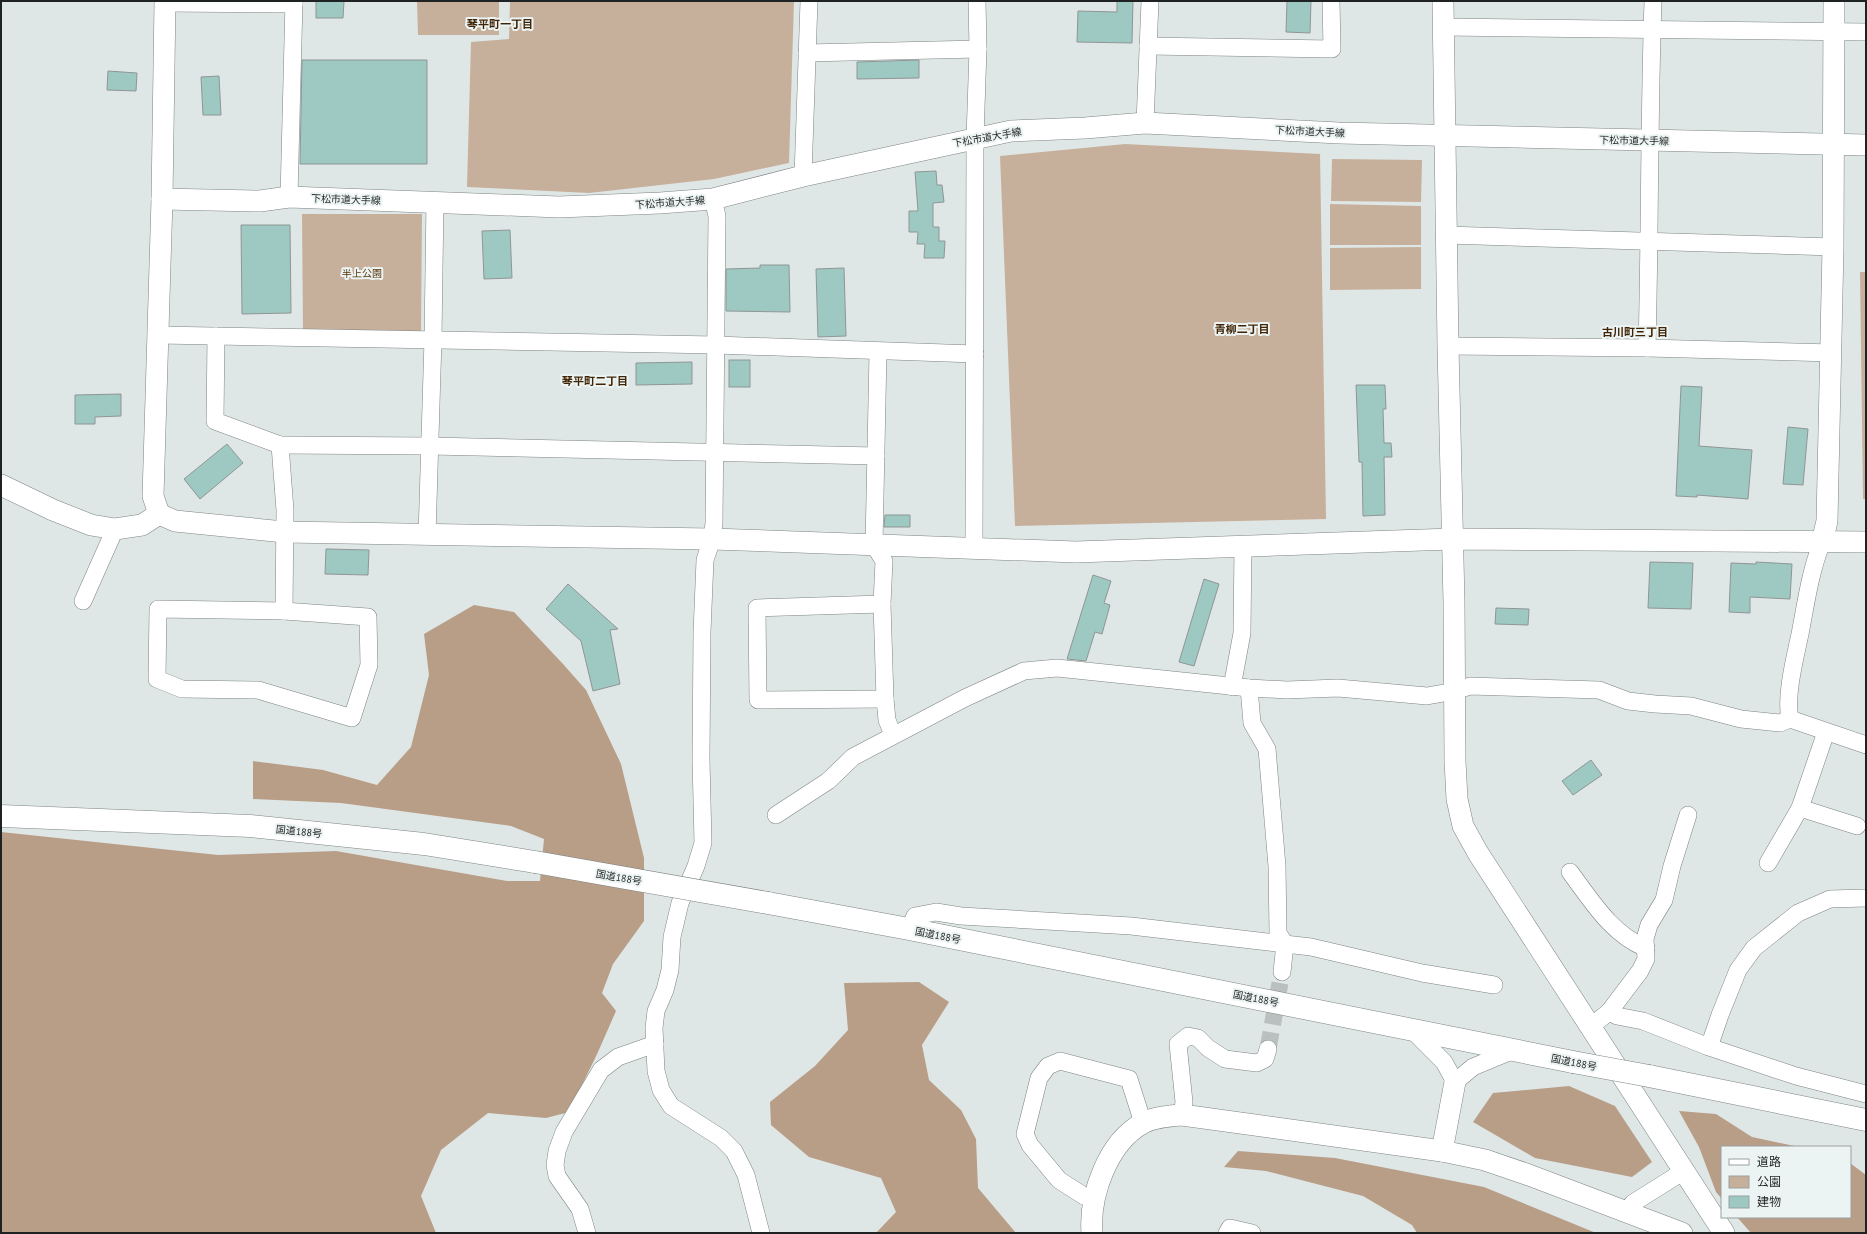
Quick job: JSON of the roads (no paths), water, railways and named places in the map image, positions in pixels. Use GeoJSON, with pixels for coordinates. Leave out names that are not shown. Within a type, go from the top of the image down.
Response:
{"type":"FeatureCollection","features":[{"type":"Feature","properties":{"kind":"highway","name":"国道188号"},"geometry":{"type":"LineString","coordinates":[[1,816],[250,826],[424,844],[535,862],[909,929],[1413,1031],[1649,1076],[1866,1120]]}},
{"type":"Feature","properties":{"kind":"street"},"geometry":{"type":"LineString","coordinates":[[803,176],[806,53],[809,1]]}},
{"type":"Feature","properties":{"kind":"street"},"geometry":{"type":"LineString","coordinates":[[974,548],[975,138],[978,49],[977,1]]}},
{"type":"Feature","properties":{"kind":"street"},"geometry":{"type":"LineString","coordinates":[[1144,123],[1150,1]]}},
{"type":"Feature","properties":{"kind":"street"},"geometry":{"type":"LineString","coordinates":[[1148,46],[1332,49],[1331,1]]}},
{"type":"Feature","properties":{"kind":"street"},"geometry":{"type":"LineString","coordinates":[[1443,1],[1444,136],[1455,691],[1455,761],[1457,800],[1463,826],[1478,853],[1724,1233]]}},
{"type":"Feature","properties":{"kind":"street"},"geometry":{"type":"LineString","coordinates":[[1647,348],[1650,240],[1649,140],[1653,1]]}},
{"type":"Feature","properties":{"kind":"street"},"geometry":{"type":"LineString","coordinates":[[1790,719],[1788,710],[1794,664],[1814,563],[1822,542],[1827,521],[1832,353],[1834,1]]}},
{"type":"Feature","properties":{"kind":"street"},"geometry":{"type":"LineString","coordinates":[[289,197],[294,2],[165,2],[162,199],[153,496],[159,514],[175,521],[284,532],[426,536],[712,539],[1076,552],[1243,545],[1452,539],[1866,542]]}},
{"type":"Feature","properties":{"kind":"street"},"geometry":{"type":"LineString","coordinates":[[1444,27],[1834,30],[1866,32]]}},
{"type":"Feature","properties":{"kind":"street"},"geometry":{"type":"LineString","coordinates":[[806,53],[978,49]]}},
{"type":"Feature","properties":{"kind":"street","name":"下松市道大手線"},"geometry":{"type":"LineString","coordinates":[[162,199],[260,201],[289,197],[435,201],[559,207],[660,203],[713,199],[803,176],[1011,131],[1085,128],[1144,123],[1339,133],[1866,145]]}},
{"type":"Feature","properties":{"kind":"street"},"geometry":{"type":"LineString","coordinates":[[713,199],[717,216],[714,523],[712,539],[705,560],[702,632],[701,767],[703,843],[696,866],[680,903],[672,937],[670,970],[665,990],[656,1011],[654,1028],[656,1071],[660,1090],[672,1106],[721,1138],[734,1151],[746,1175],[762,1233]]}},
{"type":"Feature","properties":{"kind":"street"},"geometry":{"type":"LineString","coordinates":[[426,536],[433,339],[435,201]]}},
{"type":"Feature","properties":{"kind":"street"},"geometry":{"type":"LineString","coordinates":[[1446,235],[1650,240],[1833,247]]}},
{"type":"Feature","properties":{"kind":"street"},"geometry":{"type":"LineString","coordinates":[[158,335],[716,345],[878,352],[975,354]]}},
{"type":"Feature","properties":{"kind":"street"},"geometry":{"type":"LineString","coordinates":[[216,336],[215,421],[280,445],[430,446],[876,456]]}},
{"type":"Feature","properties":{"kind":"street"},"geometry":{"type":"LineString","coordinates":[[1448,346],[1647,348],[1832,353]]}},
{"type":"Feature","properties":{"kind":"street"},"geometry":{"type":"LineString","coordinates":[[878,352],[874,545],[884,561],[882,604],[885,699],[887,720],[893,734]]}},
{"type":"Feature","properties":{"kind":"street"},"geometry":{"type":"LineString","coordinates":[[280,445],[285,510],[284,611]]}},
{"type":"Feature","properties":{"kind":"street"},"geometry":{"type":"LineString","coordinates":[[1,485],[53,510],[85,523],[115,529],[142,525],[159,514]]}},
{"type":"Feature","properties":{"kind":"street"},"geometry":{"type":"LineString","coordinates":[[83,601],[115,529]]}},
{"type":"Feature","properties":{"kind":"street"},"geometry":{"type":"LineString","coordinates":[[1232,686],[1242,633],[1243,545]]}},
{"type":"Feature","properties":{"kind":"street"},"geometry":{"type":"LineString","coordinates":[[882,604],[757,608],[758,700],[885,699]]}},
{"type":"Feature","properties":{"kind":"street"},"geometry":{"type":"LineString","coordinates":[[158,609],[284,611],[368,617],[369,665],[352,718],[258,690],[182,689],[156,679],[158,609]]}},
{"type":"Feature","properties":{"kind":"street"},"geometry":{"type":"LineString","coordinates":[[776,815],[828,781],[853,757],[893,734],[965,698],[1024,671],[1057,668],[1249,688],[1287,690],[1338,688],[1427,696],[1455,691],[1470,686],[1599,690],[1628,701],[1691,706],[1741,719],[1780,723],[1790,719],[1866,745]]}},
{"type":"Feature","properties":{"kind":"street"},"geometry":{"type":"LineString","coordinates":[[1249,688],[1252,723],[1267,749],[1277,866],[1278,933],[1285,944],[1282,972]]}},
{"type":"Feature","properties":{"kind":"street"},"geometry":{"type":"LineString","coordinates":[[1768,863],[1800,808],[1826,732]]}},
{"type":"Feature","properties":{"kind":"street"},"geometry":{"type":"LineString","coordinates":[[1800,808],[1857,826]]}},
{"type":"Feature","properties":{"kind":"street"},"geometry":{"type":"LineString","coordinates":[[1591,1026],[1609,1012],[1640,971],[1646,959],[1645,939],[1649,925],[1664,900],[1672,866],[1688,815]]}},
{"type":"Feature","properties":{"kind":"street"},"geometry":{"type":"LineString","coordinates":[[1570,872],[1607,920],[1634,943],[1646,948]]}},
{"type":"Feature","properties":{"kind":"street"},"geometry":{"type":"LineString","coordinates":[[1710,1047],[1720,1015],[1738,970],[1754,948],[1798,913],[1830,899],[1866,898]]}},
{"type":"Feature","properties":{"kind":"street"},"geometry":{"type":"LineString","coordinates":[[909,929],[915,916],[936,912],[962,916],[1131,926],[1312,947],[1422,974],[1494,985]]}},
{"type":"Feature","properties":{"kind":"street"},"geometry":{"type":"LineString","coordinates":[[1609,1012],[1617,1016],[1643,1021],[1710,1047],[1796,1076],[1866,1094]]}},
{"type":"Feature","properties":{"kind":"street"},"geometry":{"type":"LineString","coordinates":[[1413,1031],[1444,1062],[1455,1082],[1442,1151]]}},
{"type":"Feature","properties":{"kind":"street"},"geometry":{"type":"LineString","coordinates":[[1182,1115],[1184,1102],[1178,1044],[1188,1036],[1198,1038],[1208,1048],[1225,1059],[1257,1063],[1265,1059],[1268,1049]]}},
{"type":"Feature","properties":{"kind":"street"},"geometry":{"type":"LineString","coordinates":[[587,1233],[580,1209],[557,1176],[555,1164],[557,1151],[564,1132],[601,1070],[618,1057],[655,1044]]}},
{"type":"Feature","properties":{"kind":"street"},"geometry":{"type":"LineString","coordinates":[[1455,1082],[1473,1067],[1514,1050]]}},
{"type":"Feature","properties":{"kind":"street"},"geometry":{"type":"LineString","coordinates":[[1095,1197],[1084,1196],[1059,1180],[1030,1145],[1025,1134],[1039,1078],[1048,1066],[1060,1062],[1129,1079],[1143,1123]]}},
{"type":"Feature","properties":{"kind":"street"},"geometry":{"type":"LineString","coordinates":[[1092,1233],[1095,1197],[1107,1162],[1122,1139],[1143,1123],[1158,1117],[1182,1115],[1442,1151],[1485,1160],[1522,1172],[1682,1233]]}},
{"type":"Feature","properties":{"kind":"street"},"geometry":{"type":"LineString","coordinates":[[1627,1211],[1633,1203],[1684,1171]]}},
{"type":"Feature","properties":{"kind":"street"},"geometry":{"type":"LineString","coordinates":[[1227,1233],[1230,1228],[1252,1233]]}},
{"type":"Feature","properties":{"kind":"tunnel"},"geometry":{"type":"LineString","coordinates":[[1268,1049],[1282,972]]}},
{"type":"Feature","properties":{"kind":"district","name":"琴平町一丁目"},"geometry":{"type":"Point","coordinates":[500,24]}},
{"type":"Feature","properties":{"kind":"district","name":"青柳二丁目"},"geometry":{"type":"Point","coordinates":[1242,329]}},
{"type":"Feature","properties":{"kind":"district","name":"古川町三丁目"},"geometry":{"type":"Point","coordinates":[1635,332]}},
{"type":"Feature","properties":{"kind":"district","name":"琴平町二丁目"},"geometry":{"type":"Point","coordinates":[595,381]}},
{"type":"Feature","properties":{"kind":"park label","name":"半上公園"},"geometry":{"type":"Point","coordinates":[362,273]}}]}
